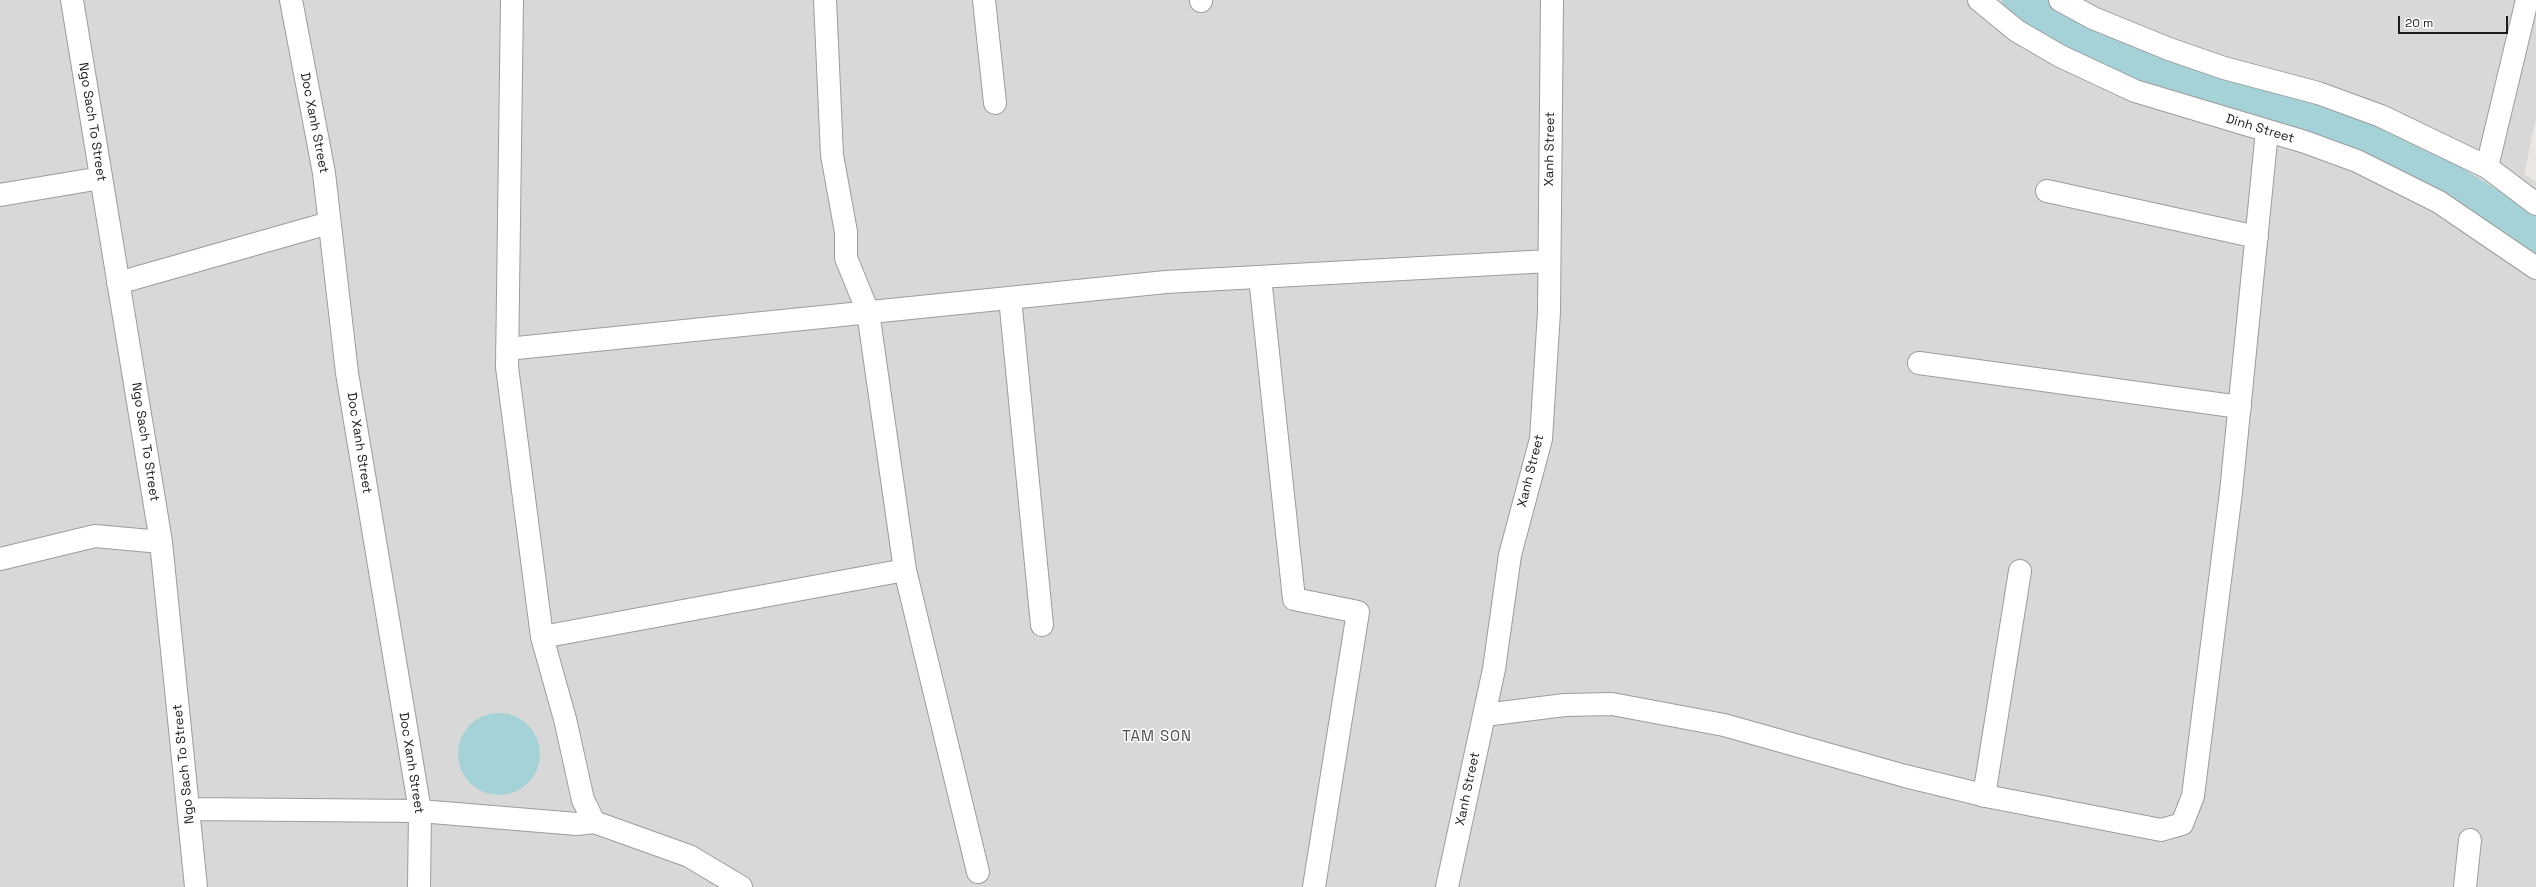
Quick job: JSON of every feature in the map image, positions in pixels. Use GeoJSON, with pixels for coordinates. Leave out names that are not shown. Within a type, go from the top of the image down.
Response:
{"type":"FeatureCollection","features":[{"type":"Feature","properties":{"kind":"street","name":"Ngo Sach To Street"},"geometry":{"type":"LineString","coordinates":[[72,0],[161,542],[196,887]]}},
{"type":"Feature","properties":{"kind":"street","name":"Doc Xanh Street"},"geometry":{"type":"LineString","coordinates":[[291,0],[324,173],[347,373],[420,811],[419,887]]}},
{"type":"Feature","properties":{"kind":"street"},"geometry":{"type":"LineString","coordinates":[[512,0],[506,366],[542,637],[565,719],[583,800],[594,822]]}},
{"type":"Feature","properties":{"kind":"street"},"geometry":{"type":"LineString","coordinates":[[825,0],[832,155],[846,232],[846,258],[868,312],[905,570],[978,872]]}},
{"type":"Feature","properties":{"kind":"street"},"geometry":{"type":"LineString","coordinates":[[984,0],[995,102]]}},
{"type":"Feature","properties":{"kind":"street","name":"Xanh Street"},"geometry":{"type":"LineString","coordinates":[[1447,887],[1494,669],[1510,555],[1541,439],[1548,312],[1552,0]]}},
{"type":"Feature","properties":{"kind":"street","name":"Dinh Street"},"geometry":{"type":"LineString","coordinates":[[1979,0],[2017,31],[2106,78],[2135,91],[2267,131],[2357,161],[2438,202],[2536,268]]}},
{"type":"Feature","properties":{"kind":"street"},"geometry":{"type":"LineString","coordinates":[[2060,0],[2093,18],[2169,49],[2224,68],[2318,93],[2381,116],[2487,167],[2536,204]]}},
{"type":"Feature","properties":{"kind":"street"},"geometry":{"type":"LineString","coordinates":[[2487,167],[2527,0]]}},
{"type":"Feature","properties":{"kind":"street"},"geometry":{"type":"LineString","coordinates":[[1484,715],[1565,705],[1612,704],[1724,725],[1984,796],[2161,830],[2182,824],[2193,796],[2240,407],[2267,131]]}},
{"type":"Feature","properties":{"kind":"street"},"geometry":{"type":"LineString","coordinates":[[0,195],[101,178]]}},
{"type":"Feature","properties":{"kind":"street"},"geometry":{"type":"LineString","coordinates":[[2047,191],[2257,237]]}},
{"type":"Feature","properties":{"kind":"street"},"geometry":{"type":"LineString","coordinates":[[118,283],[329,223]]}},
{"type":"Feature","properties":{"kind":"street"},"geometry":{"type":"LineString","coordinates":[[507,349],[1166,282],[1549,261]]}},
{"type":"Feature","properties":{"kind":"street"},"geometry":{"type":"LineString","coordinates":[[1260,277],[1294,599],[1358,612],[1314,887]]}},
{"type":"Feature","properties":{"kind":"street"},"geometry":{"type":"LineString","coordinates":[[1010,298],[1042,625]]}},
{"type":"Feature","properties":{"kind":"street"},"geometry":{"type":"LineString","coordinates":[[1919,363],[2240,407]]}},
{"type":"Feature","properties":{"kind":"street"},"geometry":{"type":"LineString","coordinates":[[0,559],[96,536],[161,542]]}},
{"type":"Feature","properties":{"kind":"street"},"geometry":{"type":"LineString","coordinates":[[542,637],[905,570]]}},
{"type":"Feature","properties":{"kind":"street"},"geometry":{"type":"LineString","coordinates":[[1984,796],[2020,571]]}},
{"type":"Feature","properties":{"kind":"street"},"geometry":{"type":"LineString","coordinates":[[188,809],[420,811],[577,824],[594,822],[689,856],[741,887]]}},
{"type":"Feature","properties":{"kind":"street"},"geometry":{"type":"LineString","coordinates":[[2465,887],[2470,840]]}},
{"type":"Feature","properties":{"kind":"shaded area"},"geometry":{"type":"Polygon","coordinates":[[[0,0],[2536,0],[2536,118],[2524,174],[2536,182],[2536,887],[0,887],[0,0]]]}},
{"type":"Feature","properties":{"kind":"water"},"geometry":{"type":"Polygon","coordinates":[[[499,713],[515,716],[528,725],[537,738],[540,754],[537,770],[528,783],[515,792],[499,795],[483,792],[470,783],[461,770],[458,754],[461,738],[470,725],[483,716],[499,713]]]}},
{"type":"Feature","properties":{"kind":"waterway"},"geometry":{"type":"LineString","coordinates":[[2021,0],[2037,12],[2106,54],[2193,84],[2383,142],[2536,236]]}},
{"type":"Feature","properties":{"kind":"district","name":"TAM SON"},"geometry":{"type":"Point","coordinates":[1157,737]}}]}
